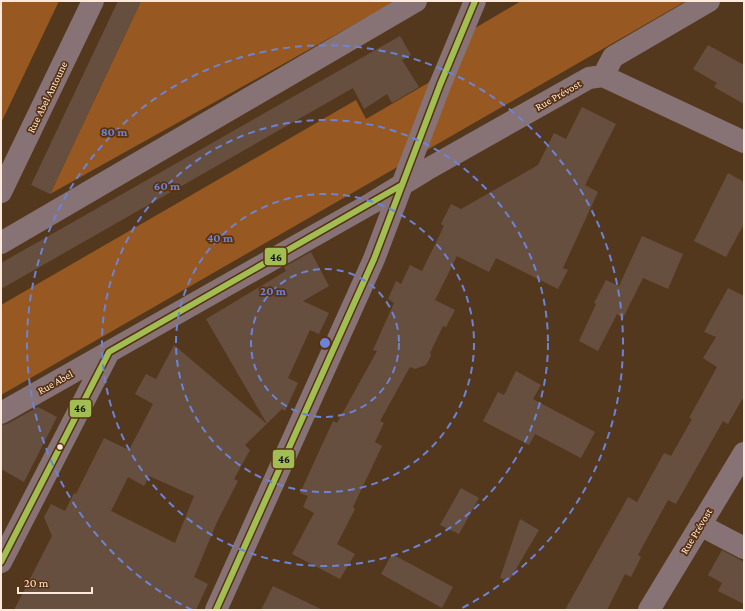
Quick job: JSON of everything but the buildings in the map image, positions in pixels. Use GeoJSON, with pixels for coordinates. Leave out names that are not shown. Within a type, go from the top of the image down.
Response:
{"type":"FeatureCollection","features":[{"type":"Feature","properties":{"kind":"street","name":"Rue Abel Antoune"},"geometry":{"type":"LineString","coordinates":[[1,192],[93,1]]}},
{"type":"Feature","properties":{"kind":"street"},"geometry":{"type":"LineString","coordinates":[[1,243],[416,1]]}},
{"type":"Feature","properties":{"kind":"street"},"geometry":{"type":"LineString","coordinates":[[418,164],[475,1]]}},
{"type":"Feature","properties":{"kind":"street"},"geometry":{"type":"LineString","coordinates":[[709,1],[613,56],[603,76],[744,142]]}},
{"type":"Feature","properties":{"kind":"street","name":"Rue Prévost"},"geometry":{"type":"LineString","coordinates":[[393,194],[418,164],[589,78],[603,76]]}},
{"type":"Feature","properties":{"kind":"street"},"geometry":{"type":"LineString","coordinates":[[216,610],[374,259],[393,194]]}},
{"type":"Feature","properties":{"kind":"street","name":"Rue Abel"},"geometry":{"type":"LineString","coordinates":[[1,412],[87,375],[109,352],[393,194]]}},
{"type":"Feature","properties":{"kind":"street"},"geometry":{"type":"LineString","coordinates":[[1,562],[87,375]]}},
{"type":"Feature","properties":{"kind":"street","name":"Rue Prévost"},"geometry":{"type":"LineString","coordinates":[[649,610],[744,453]]}},
{"type":"Feature","properties":{"kind":"street"},"geometry":{"type":"LineString","coordinates":[[700,525],[744,548]]}},
{"type":"Feature","properties":{"kind":"shaded area"},"geometry":{"type":"Polygon","coordinates":[[[1,1],[59,1],[1,123],[1,1]]]}},
{"type":"Feature","properties":{"kind":"shaded area"},"geometry":{"type":"Polygon","coordinates":[[[141,1],[396,1],[50,194],[141,1]]]}},
{"type":"Feature","properties":{"kind":"shaded area"},"geometry":{"type":"Polygon","coordinates":[[[521,1],[686,1],[1,395],[1,305],[356,100],[366,119],[428,83],[470,31],[521,1]]]}},
{"type":"Feature","properties":{"kind":"transit line","name":"46"},"geometry":{"type":"LineString","coordinates":[[216,610],[374,259],[440,85],[475,1]]}},
{"type":"Feature","properties":{"kind":"transit line","name":"46"},"geometry":{"type":"LineString","coordinates":[[1,562],[109,352],[400,186]]}}]}
